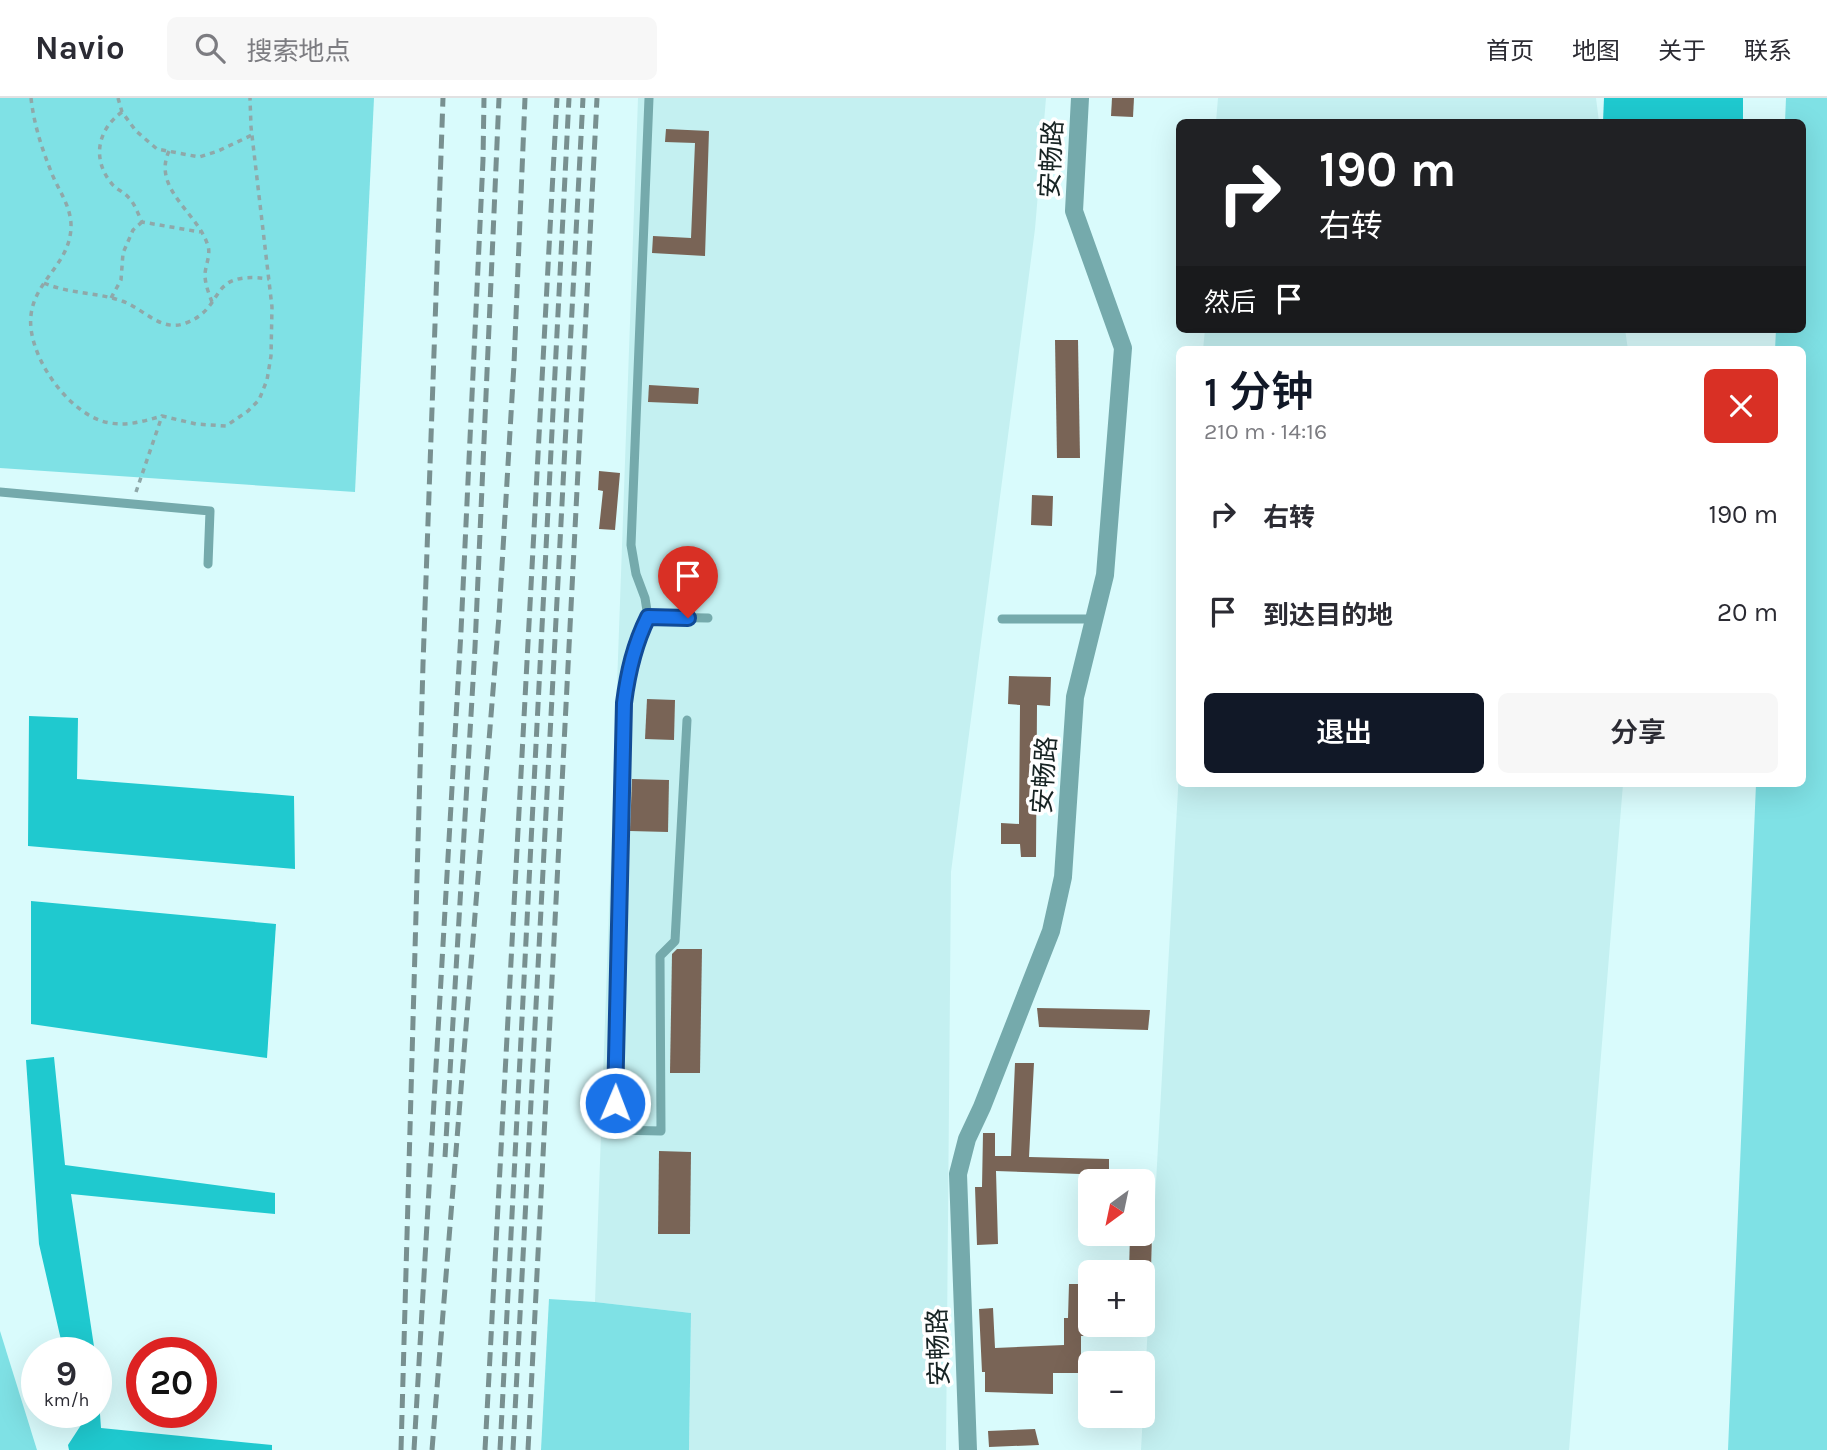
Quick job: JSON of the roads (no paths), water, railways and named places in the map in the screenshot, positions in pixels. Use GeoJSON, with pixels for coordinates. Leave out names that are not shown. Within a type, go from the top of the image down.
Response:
{"type":"FeatureCollection","features":[{"type":"Feature","properties":{"kind":"street","name":"安畅路"},"geometry":{"type":"LineString","coordinates":[[968,1450],[958,1174],[967,1139],[1051,931],[1059,902],[1075,697],[1105,575],[1123,348],[1074,211],[1080,98]]}},
{"type":"Feature","properties":{"kind":"lane"},"geometry":{"type":"LineString","coordinates":[[649,98],[631,545],[648,617],[636,641],[624,703],[614,1130],[661,1131],[660,956],[675,941],[687,720]]}},
{"type":"Feature","properties":{"kind":"lane"},"geometry":{"type":"LineString","coordinates":[[0,492],[210,510],[208,564]]}},
{"type":"Feature","properties":{"kind":"lane"},"geometry":{"type":"LineString","coordinates":[[648,617],[708,618]]}},
{"type":"Feature","properties":{"kind":"lane"},"geometry":{"type":"LineString","coordinates":[[1002,619],[1094,619]]}},
{"type":"Feature","properties":{"kind":"railway"},"geometry":{"type":"LineString","coordinates":[[401,1450],[423,664],[443,98]]}},
{"type":"Feature","properties":{"kind":"railway"},"geometry":{"type":"LineString","coordinates":[[414,1450],[461,631],[484,98]]}},
{"type":"Feature","properties":{"kind":"railway"},"geometry":{"type":"LineString","coordinates":[[445,1157],[475,647],[499,98]]}},
{"type":"Feature","properties":{"kind":"railway"},"geometry":{"type":"LineString","coordinates":[[432,1450],[499,616],[514,364],[525,98]]}},
{"type":"Feature","properties":{"kind":"railway"},"geometry":{"type":"LineString","coordinates":[[485,1450],[557,98]]}},
{"type":"Feature","properties":{"kind":"railway"},"geometry":{"type":"LineString","coordinates":[[500,1450],[569,98]]}},
{"type":"Feature","properties":{"kind":"railway"},"geometry":{"type":"LineString","coordinates":[[513,1450],[583,98]]}},
{"type":"Feature","properties":{"kind":"railway"},"geometry":{"type":"LineString","coordinates":[[528,1450],[597,98]]}}]}
